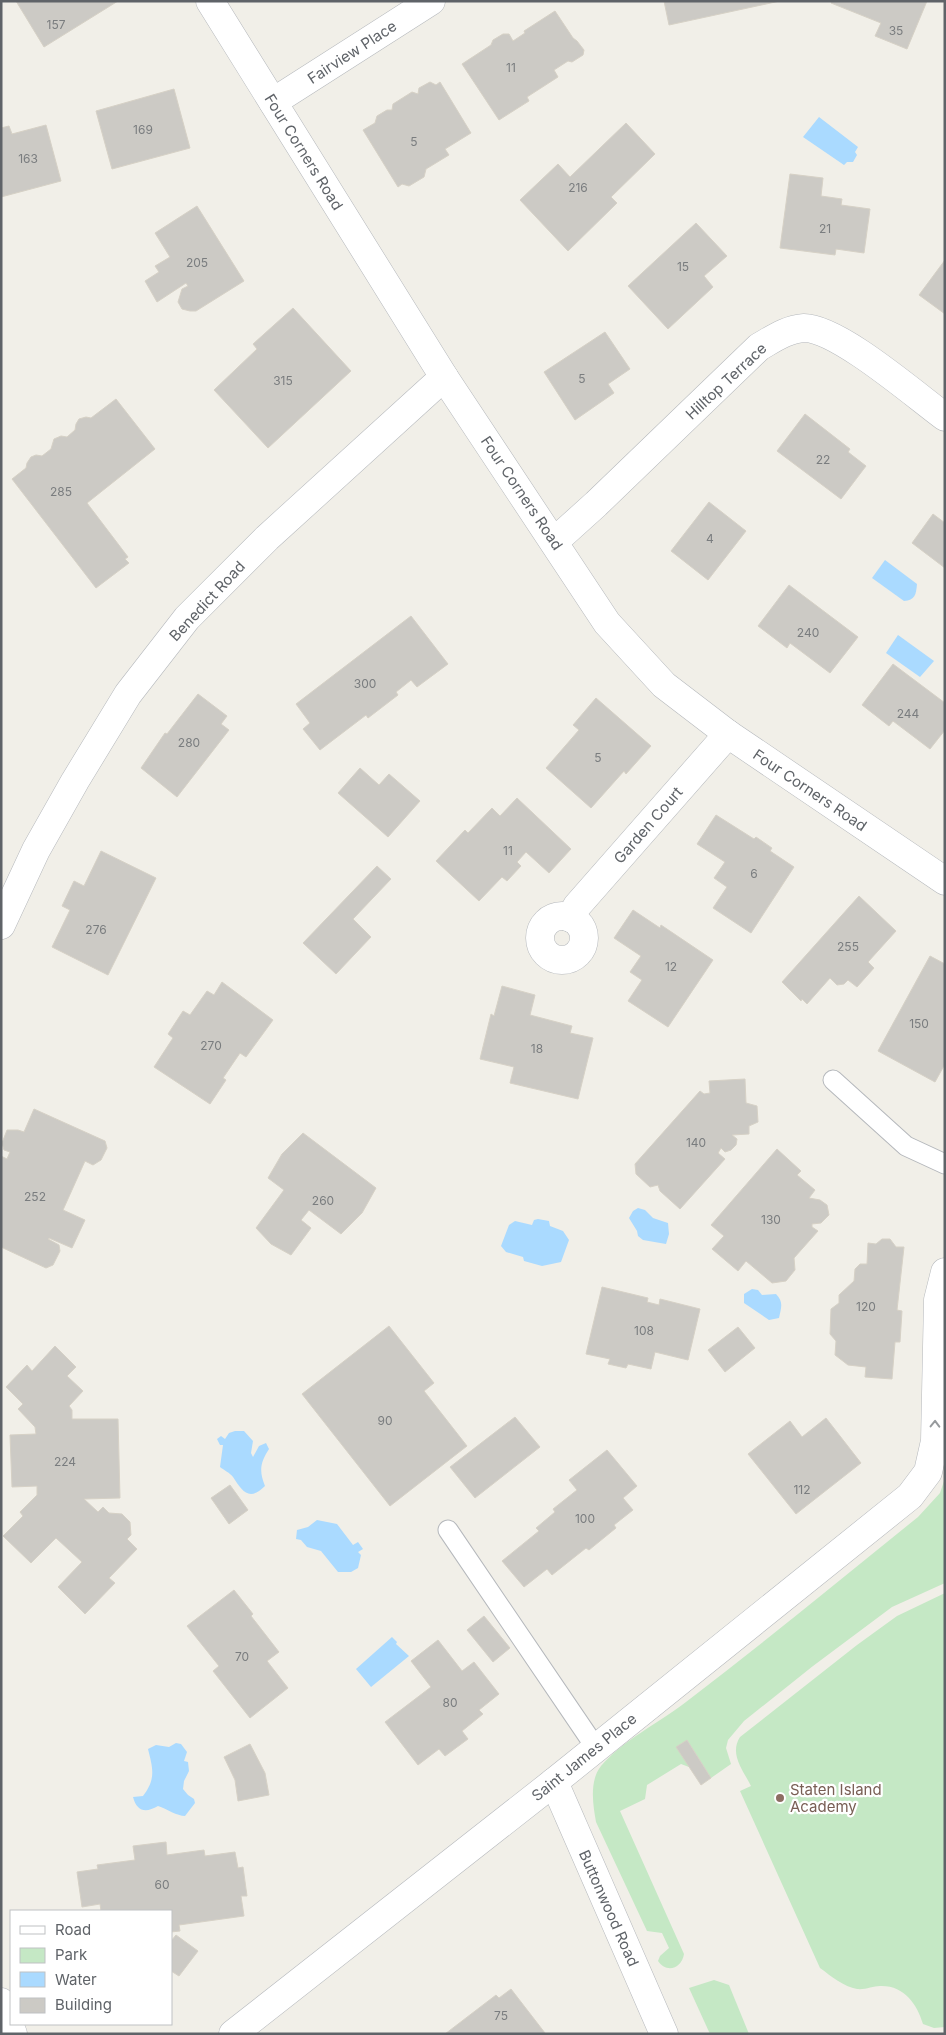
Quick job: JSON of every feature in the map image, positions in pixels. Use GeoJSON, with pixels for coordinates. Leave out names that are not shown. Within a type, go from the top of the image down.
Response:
{"type":"FeatureCollection","features":[{"type":"Feature","properties":{"kind":"street","name":"Four Corners Road"},"geometry":{"type":"LineString","coordinates":[[210,1],[444,377],[555,541],[607,622],[664,685],[728,734],[945,881]]}},
{"type":"Feature","properties":{"kind":"street","name":"Fairview Place"},"geometry":{"type":"LineString","coordinates":[[273,102],[431,1]]}},
{"type":"Feature","properties":{"kind":"street","name":"Hilltop Terrace"},"geometry":{"type":"LineString","coordinates":[[555,541],[759,347],[783,333],[805,328],[829,334],[852,347],[945,418]]}},
{"type":"Feature","properties":{"kind":"street","name":"Benedict Road"},"geometry":{"type":"LineString","coordinates":[[1,925],[36,850],[128,694],[187,618],[267,538],[444,377]]}},
{"type":"Feature","properties":{"kind":"street","name":"Garden Court"},"geometry":{"type":"LineString","coordinates":[[570,918],[577,906],[728,734]]}},
{"type":"Feature","properties":{"kind":"street","name":"Saint James Place"},"geometry":{"type":"LineString","coordinates":[[233,2034],[554,1782],[910,1496],[928,1472],[935,1440],[938,1300],[945,1272]]}},
{"type":"Feature","properties":{"kind":"street","name":"Buttonwood Road"},"geometry":{"type":"LineString","coordinates":[[554,1782],[664,2034]]}},
{"type":"Feature","properties":{"kind":"street"},"geometry":{"type":"LineString","coordinates":[[1,2002],[13,2034]]}},
{"type":"Feature","properties":{"kind":"lane"},"geometry":{"type":"LineString","coordinates":[[833,1080],[906,1146],[945,1164]]}},
{"type":"Feature","properties":{"kind":"lane"},"geometry":{"type":"LineString","coordinates":[[448,1530],[596,1748]]}},
{"type":"Feature","properties":{"kind":"green space"},"geometry":{"type":"Polygon","coordinates":[[[945,1478],[945,1583],[892,1607],[744,1721],[728,1740],[726,1748],[731,1764],[711,1778],[687,1740],[689,1767],[681,1764],[647,1785],[645,1799],[620,1811],[684,1954],[683,1959],[674,1968],[662,1965],[658,1961],[660,1956],[669,1948],[662,1933],[647,1931],[596,1822],[593,1786],[597,1772],[619,1748],[676,1709],[715,1679],[918,1517],[940,1493],[945,1478]]]}},
{"type":"Feature","properties":{"kind":"green space"},"geometry":{"type":"Polygon","coordinates":[[[945,1593],[945,2027],[934,2028],[923,2024],[917,2009],[903,1992],[880,1986],[860,1989],[852,1988],[820,1968],[740,1791],[751,1786],[738,1762],[736,1750],[740,1737],[857,1645],[897,1616],[945,1593]]]}},
{"type":"Feature","properties":{"kind":"green space"},"geometry":{"type":"Polygon","coordinates":[[[714,1980],[729,1985],[749,2034],[710,2034],[689,1988],[714,1980]]]}},
{"type":"Feature","properties":{"kind":"water"},"geometry":{"type":"Polygon","coordinates":[[[819,117],[858,147],[855,152],[857,155],[853,162],[847,162],[844,165],[803,137],[819,117]]]}},
{"type":"Feature","properties":{"kind":"water"},"geometry":{"type":"Polygon","coordinates":[[[885,560],[917,584],[913,598],[904,601],[872,578],[885,560]]]}},
{"type":"Feature","properties":{"kind":"water"},"geometry":{"type":"Polygon","coordinates":[[[898,635],[934,661],[920,677],[886,653],[898,635]]]}},
{"type":"Feature","properties":{"kind":"water"},"geometry":{"type":"Polygon","coordinates":[[[638,1208],[645,1210],[653,1218],[668,1223],[669,1234],[666,1244],[643,1240],[638,1236],[629,1218],[633,1211],[638,1208]]]}},
{"type":"Feature","properties":{"kind":"water"},"geometry":{"type":"Polygon","coordinates":[[[534,1220],[549,1221],[550,1226],[563,1231],[569,1240],[561,1262],[542,1266],[524,1261],[523,1257],[506,1252],[501,1246],[509,1225],[515,1221],[532,1225],[534,1220]]]}},
{"type":"Feature","properties":{"kind":"water"},"geometry":{"type":"Polygon","coordinates":[[[752,1289],[758,1290],[762,1295],[776,1294],[779,1297],[781,1308],[779,1318],[769,1320],[744,1303],[744,1294],[752,1289]]]}},
{"type":"Feature","properties":{"kind":"water"},"geometry":{"type":"Polygon","coordinates":[[[244,1431],[253,1441],[251,1453],[253,1457],[259,1446],[266,1443],[269,1449],[261,1467],[265,1486],[255,1493],[246,1493],[232,1476],[220,1467],[223,1445],[220,1445],[217,1439],[221,1436],[225,1439],[229,1433],[244,1431]]]}},
{"type":"Feature","properties":{"kind":"water"},"geometry":{"type":"Polygon","coordinates":[[[317,1520],[337,1524],[353,1545],[358,1542],[363,1549],[358,1552],[361,1555],[358,1568],[351,1572],[338,1572],[321,1551],[307,1547],[301,1540],[296,1539],[297,1530],[308,1527],[317,1520]]]}},
{"type":"Feature","properties":{"kind":"water"},"geometry":{"type":"Polygon","coordinates":[[[392,1637],[397,1642],[396,1644],[409,1656],[371,1687],[356,1669],[392,1637]]]}},
{"type":"Feature","properties":{"kind":"water"},"geometry":{"type":"Polygon","coordinates":[[[176,1743],[181,1744],[187,1752],[184,1761],[188,1762],[189,1771],[184,1781],[183,1789],[194,1799],[195,1803],[185,1816],[175,1814],[158,1806],[150,1810],[142,1810],[137,1806],[133,1797],[143,1796],[152,1779],[148,1749],[156,1745],[169,1747],[176,1743]]]}},
{"type":"Feature","properties":{"kind":"building"},"geometry":{"type":"Polygon","coordinates":[[[16,1],[118,1],[44,47],[16,1]]]}},
{"type":"Feature","properties":{"kind":"building"},"geometry":{"type":"Polygon","coordinates":[[[664,1],[780,1],[669,25],[664,1]]]}},
{"type":"Feature","properties":{"kind":"building"},"geometry":{"type":"Polygon","coordinates":[[[832,1],[927,1],[907,49],[875,36],[881,23],[831,3],[832,1]]]}},
{"type":"Feature","properties":{"kind":"building"},"geometry":{"type":"Polygon","coordinates":[[[555,11],[573,38],[584,50],[583,55],[572,62],[568,61],[554,70],[558,77],[527,97],[529,101],[499,120],[462,64],[491,45],[493,40],[503,34],[509,34],[513,41],[525,33],[524,31],[555,11]]]}},
{"type":"Feature","properties":{"kind":"building"},"geometry":{"type":"Polygon","coordinates":[[[430,82],[436,85],[440,82],[471,133],[445,149],[449,155],[426,169],[424,177],[409,186],[402,184],[398,187],[363,130],[375,123],[377,116],[387,110],[392,110],[393,104],[412,92],[418,94],[419,88],[430,82]]]}},
{"type":"Feature","properties":{"kind":"building"},"geometry":{"type":"Polygon","coordinates":[[[174,89],[190,148],[112,169],[96,111],[174,89]]]}},
{"type":"Feature","properties":{"kind":"building"},"geometry":{"type":"Polygon","coordinates":[[[626,123],[655,154],[611,197],[617,203],[568,251],[520,200],[558,164],[570,177],[626,123]]]}},
{"type":"Feature","properties":{"kind":"building"},"geometry":{"type":"Polygon","coordinates":[[[46,125],[61,181],[1,197],[1,128],[9,126],[12,134],[46,125]]]}},
{"type":"Feature","properties":{"kind":"building"},"geometry":{"type":"Polygon","coordinates":[[[790,174],[823,178],[821,196],[842,199],[841,205],[870,209],[864,253],[836,249],[835,255],[780,248],[790,174]]]}},
{"type":"Feature","properties":{"kind":"building"},"geometry":{"type":"Polygon","coordinates":[[[197,206],[244,281],[196,311],[190,311],[182,309],[178,302],[182,289],[188,286],[186,283],[157,302],[145,281],[159,272],[155,266],[170,257],[155,233],[197,206]]]}},
{"type":"Feature","properties":{"kind":"building"},"geometry":{"type":"Polygon","coordinates":[[[696,223],[727,256],[704,276],[713,287],[668,329],[628,286],[696,223]]]}},
{"type":"Feature","properties":{"kind":"building"},"geometry":{"type":"Polygon","coordinates":[[[945,260],[945,314],[919,295],[945,260]]]}},
{"type":"Feature","properties":{"kind":"building"},"geometry":{"type":"Polygon","coordinates":[[[293,308],[351,371],[268,448],[214,390],[257,349],[253,344],[293,308]]]}},
{"type":"Feature","properties":{"kind":"building"},"geometry":{"type":"Polygon","coordinates":[[[605,332],[630,369],[608,384],[614,393],[575,420],[544,372],[605,332]]]}},
{"type":"Feature","properties":{"kind":"building"},"geometry":{"type":"Polygon","coordinates":[[[116,399],[155,449],[87,503],[128,557],[125,559],[129,563],[96,588],[12,479],[26,468],[31,457],[36,455],[42,456],[51,449],[54,439],[61,436],[67,437],[75,430],[79,419],[91,418],[116,399]]]}},
{"type":"Feature","properties":{"kind":"building"},"geometry":{"type":"Polygon","coordinates":[[[805,414],[850,449],[848,452],[866,466],[841,499],[777,451],[805,414]]]}},
{"type":"Feature","properties":{"kind":"building"},"geometry":{"type":"Polygon","coordinates":[[[709,502],[746,531],[708,580],[671,551],[709,502]]]}},
{"type":"Feature","properties":{"kind":"building"},"geometry":{"type":"Polygon","coordinates":[[[933,514],[945,523],[945,568],[912,543],[933,514]]]}},
{"type":"Feature","properties":{"kind":"building"},"geometry":{"type":"Polygon","coordinates":[[[789,585],[858,637],[830,673],[790,643],[787,648],[758,626],[789,585]]]}},
{"type":"Feature","properties":{"kind":"building"},"geometry":{"type":"Polygon","coordinates":[[[411,616],[448,664],[417,687],[411,680],[396,692],[398,695],[368,718],[366,715],[320,750],[303,729],[310,723],[296,704],[411,616]]]}},
{"type":"Feature","properties":{"kind":"building"},"geometry":{"type":"Polygon","coordinates":[[[893,664],[945,703],[945,730],[930,749],[893,721],[889,726],[862,705],[893,664]]]}},
{"type":"Feature","properties":{"kind":"building"},"geometry":{"type":"Polygon","coordinates":[[[198,694],[227,716],[221,724],[229,730],[177,797],[141,768],[165,733],[167,734],[198,694]]]}},
{"type":"Feature","properties":{"kind":"building"},"geometry":{"type":"Polygon","coordinates":[[[596,698],[651,746],[626,774],[624,771],[591,808],[546,768],[579,730],[573,725],[596,698]]]}},
{"type":"Feature","properties":{"kind":"building"},"geometry":{"type":"Polygon","coordinates":[[[360,768],[379,785],[389,774],[420,801],[388,837],[338,793],[360,768]]]}},
{"type":"Feature","properties":{"kind":"building"},"geometry":{"type":"Polygon","coordinates":[[[517,798],[571,849],[549,873],[526,852],[517,862],[521,866],[507,881],[502,877],[479,901],[436,861],[465,830],[468,833],[492,808],[500,816],[517,798]]]}},
{"type":"Feature","properties":{"kind":"building"},"geometry":{"type":"Polygon","coordinates":[[[716,815],[754,839],[756,837],[772,848],[770,851],[794,867],[751,933],[713,908],[727,887],[714,878],[725,862],[697,844],[716,815]]]}},
{"type":"Feature","properties":{"kind":"building"},"geometry":{"type":"Polygon","coordinates":[[[101,851],[156,878],[108,975],[52,947],[70,910],[62,906],[74,881],[84,886],[101,851]]]}},
{"type":"Feature","properties":{"kind":"building"},"geometry":{"type":"Polygon","coordinates":[[[377,866],[391,879],[353,919],[371,937],[336,974],[303,943],[377,866]]]}},
{"type":"Feature","properties":{"kind":"building"},"geometry":{"type":"Polygon","coordinates":[[[859,896],[896,931],[868,962],[874,968],[857,987],[848,980],[844,984],[837,985],[830,978],[807,1004],[802,999],[801,1001],[782,982],[859,896]]]}},
{"type":"Feature","properties":{"kind":"building"},"geometry":{"type":"Polygon","coordinates":[[[633,910],[660,928],[661,925],[713,960],[668,1027],[628,1001],[642,980],[630,972],[641,956],[614,938],[633,910]]]}},
{"type":"Feature","properties":{"kind":"building"},"geometry":{"type":"Polygon","coordinates":[[[930,956],[945,964],[945,1064],[935,1082],[878,1051],[930,956]]]}},
{"type":"Feature","properties":{"kind":"building"},"geometry":{"type":"Polygon","coordinates":[[[222,982],[273,1020],[246,1057],[240,1053],[223,1078],[226,1080],[210,1104],[154,1067],[173,1038],[168,1034],[183,1011],[190,1015],[207,991],[214,995],[222,982]]]}},
{"type":"Feature","properties":{"kind":"building"},"geometry":{"type":"Polygon","coordinates":[[[502,986],[535,995],[530,1015],[572,1026],[570,1033],[593,1038],[578,1099],[510,1083],[514,1067],[480,1059],[491,1014],[494,1016],[502,986]]]}},
{"type":"Feature","properties":{"kind":"building"},"geometry":{"type":"Polygon","coordinates":[[[745,1079],[746,1103],[757,1106],[758,1122],[749,1126],[749,1134],[732,1135],[737,1139],[736,1145],[731,1150],[725,1152],[721,1148],[718,1153],[725,1159],[680,1209],[660,1191],[658,1185],[650,1187],[636,1174],[635,1164],[700,1091],[704,1094],[710,1093],[709,1081],[745,1079]]]}},
{"type":"Feature","properties":{"kind":"building"},"geometry":{"type":"Polygon","coordinates":[[[34,1109],[105,1141],[107,1148],[101,1160],[93,1165],[85,1161],[63,1210],[85,1220],[72,1248],[49,1238],[59,1245],[60,1251],[53,1265],[46,1268],[1,1247],[1,1156],[7,1159],[10,1152],[4,1150],[2,1143],[7,1130],[24,1132],[34,1109]]]}},
{"type":"Feature","properties":{"kind":"building"},"geometry":{"type":"Polygon","coordinates":[[[303,1133],[376,1188],[362,1213],[341,1234],[309,1210],[301,1220],[311,1228],[291,1255],[271,1244],[256,1228],[284,1190],[268,1178],[282,1154],[303,1133]]]}},
{"type":"Feature","properties":{"kind":"building"},"geometry":{"type":"Polygon","coordinates":[[[777,1149],[801,1171],[797,1175],[815,1190],[809,1198],[820,1200],[827,1205],[829,1215],[821,1223],[812,1224],[812,1227],[818,1231],[794,1258],[795,1270],[786,1281],[772,1283],[746,1261],[738,1271],[712,1249],[724,1236],[711,1225],[777,1149]]]}},
{"type":"Feature","properties":{"kind":"building"},"geometry":{"type":"Polygon","coordinates":[[[882,1239],[890,1239],[896,1247],[904,1247],[897,1310],[902,1311],[900,1342],[895,1342],[892,1379],[865,1377],[866,1367],[848,1365],[835,1355],[836,1341],[830,1334],[831,1309],[839,1303],[839,1295],[854,1281],[855,1269],[860,1264],[867,1264],[868,1243],[876,1244],[882,1239]]]}},
{"type":"Feature","properties":{"kind":"building"},"geometry":{"type":"Polygon","coordinates":[[[602,1287],[648,1298],[647,1302],[659,1305],[660,1299],[700,1309],[688,1360],[655,1352],[651,1369],[628,1364],[626,1368],[608,1364],[610,1359],[586,1354],[602,1287]]]}},
{"type":"Feature","properties":{"kind":"building"},"geometry":{"type":"Polygon","coordinates":[[[389,1326],[434,1383],[424,1391],[467,1446],[390,1506],[302,1394],[389,1326]]]}},
{"type":"Feature","properties":{"kind":"building"},"geometry":{"type":"Polygon","coordinates":[[[738,1327],[755,1348],[725,1372],[708,1350],[738,1327]]]}},
{"type":"Feature","properties":{"kind":"building"},"geometry":{"type":"Polygon","coordinates":[[[55,1346],[76,1367],[67,1376],[83,1391],[69,1406],[72,1410],[72,1419],[118,1419],[120,1498],[84,1499],[98,1512],[103,1507],[109,1513],[122,1514],[130,1522],[131,1535],[127,1539],[137,1549],[109,1578],[115,1583],[85,1614],[58,1587],[82,1562],[56,1538],[31,1563],[3,1536],[23,1516],[20,1512],[37,1495],[37,1486],[12,1487],[10,1435],[36,1434],[35,1427],[18,1409],[23,1404],[6,1387],[27,1365],[32,1371],[55,1346]]]}},
{"type":"Feature","properties":{"kind":"building"},"geometry":{"type":"Polygon","coordinates":[[[515,1417],[540,1447],[475,1498],[450,1467],[515,1417]]]}},
{"type":"Feature","properties":{"kind":"building"},"geometry":{"type":"Polygon","coordinates":[[[826,1418],[861,1463],[796,1514],[748,1454],[790,1421],[802,1437],[826,1418]]]}},
{"type":"Feature","properties":{"kind":"building"},"geometry":{"type":"Polygon","coordinates":[[[607,1450],[637,1486],[623,1498],[633,1510],[614,1525],[616,1528],[589,1550],[586,1548],[552,1575],[547,1569],[524,1587],[502,1561],[539,1531],[536,1528],[555,1512],[553,1509],[577,1490],[569,1480],[607,1450]]]}},
{"type":"Feature","properties":{"kind":"building"},"geometry":{"type":"Polygon","coordinates":[[[230,1485],[248,1510],[229,1524],[211,1498],[230,1485]]]}},
{"type":"Feature","properties":{"kind":"building"},"geometry":{"type":"Polygon","coordinates":[[[234,1590],[253,1614],[251,1616],[279,1652],[267,1661],[288,1688],[250,1718],[213,1671],[219,1666],[187,1626],[234,1590]]]}},
{"type":"Feature","properties":{"kind":"building"},"geometry":{"type":"Polygon","coordinates":[[[484,1616],[510,1648],[493,1662],[467,1630],[484,1616]]]}},
{"type":"Feature","properties":{"kind":"building"},"geometry":{"type":"Polygon","coordinates":[[[438,1640],[462,1671],[474,1662],[499,1694],[479,1710],[483,1714],[462,1731],[468,1739],[445,1756],[439,1749],[418,1765],[385,1722],[431,1687],[411,1661],[438,1640]]]}},
{"type":"Feature","properties":{"kind":"building"},"geometry":{"type":"Polygon","coordinates":[[[687,1740],[711,1778],[701,1785],[676,1747],[687,1740]]]}},
{"type":"Feature","properties":{"kind":"building"},"geometry":{"type":"Polygon","coordinates":[[[250,1744],[265,1773],[269,1795],[238,1801],[235,1780],[224,1757],[250,1744]]]}},
{"type":"Feature","properties":{"kind":"building"},"geometry":{"type":"Polygon","coordinates":[[[166,1842],[167,1855],[204,1850],[205,1856],[235,1852],[238,1868],[243,1867],[247,1896],[241,1896],[244,1916],[179,1925],[180,1931],[172,1932],[172,1910],[101,1910],[100,1904],[82,1907],[77,1872],[98,1869],[97,1865],[135,1860],[133,1846],[166,1842]]]}},
{"type":"Feature","properties":{"kind":"building"},"geometry":{"type":"Polygon","coordinates":[[[176,1935],[198,1951],[179,1976],[172,1972],[172,1940],[176,1935]]]}},
{"type":"Feature","properties":{"kind":"building"},"geometry":{"type":"Polygon","coordinates":[[[511,1989],[544,2034],[445,2034],[496,1995],[499,1998],[511,1989]]]}},
{"type":"Feature","properties":{"kind":"place","name":"Staten Island Academy"},"geometry":{"type":"Point","coordinates":[780,1798]}}]}
